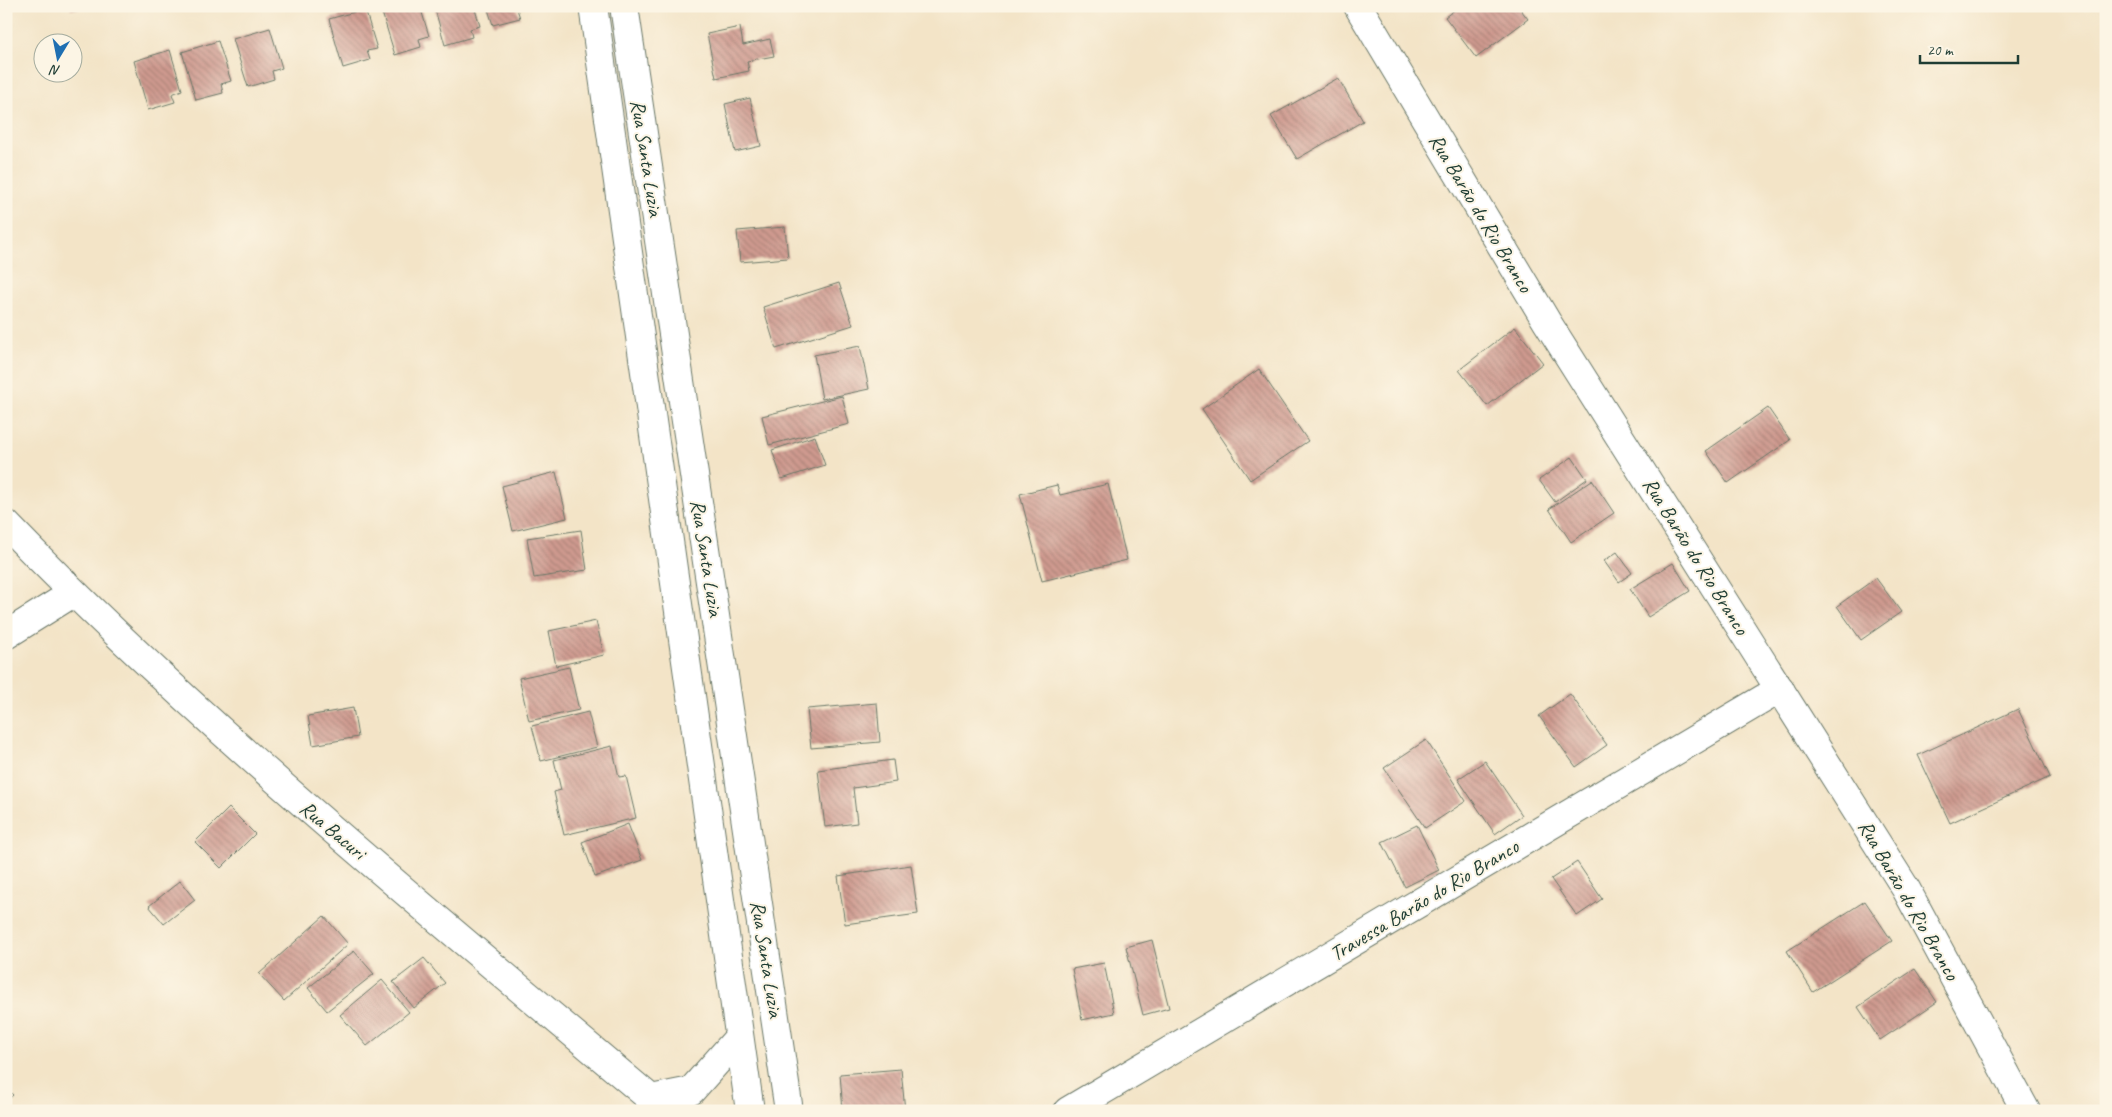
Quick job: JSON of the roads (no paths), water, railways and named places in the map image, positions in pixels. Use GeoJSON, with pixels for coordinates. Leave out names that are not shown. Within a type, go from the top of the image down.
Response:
{"type":"FeatureCollection","features":[{"type":"Feature","properties":{"kind":"street","name":"Rua Santa Luzia"},"geometry":{"type":"LineString","coordinates":[[593,6],[750,1111]]}},
{"type":"Feature","properties":{"kind":"street","name":"Rua Santa Luzia"},"geometry":{"type":"LineString","coordinates":[[624,6],[790,1111]]}},
{"type":"Feature","properties":{"kind":"street","name":"Rua Barão do Rio Branco"},"geometry":{"type":"LineString","coordinates":[[1358,6],[1547,322],[1906,889],[2026,1111]]}},
{"type":"Feature","properties":{"kind":"street","name":"Rua Bacuri"},"geometry":{"type":"LineString","coordinates":[[6,524],[73,593],[294,796],[651,1099],[680,1111]]}},
{"type":"Feature","properties":{"kind":"street"},"geometry":{"type":"LineString","coordinates":[[6,635],[73,593]]}},
{"type":"Feature","properties":{"kind":"street","name":"Travessa Barão do Rio Branco"},"geometry":{"type":"LineString","coordinates":[[1068,1111],[1780,689]]}},
{"type":"Feature","properties":{"kind":"street"},"geometry":{"type":"LineString","coordinates":[[651,1099],[691,1091],[739,1037]]}}]}
